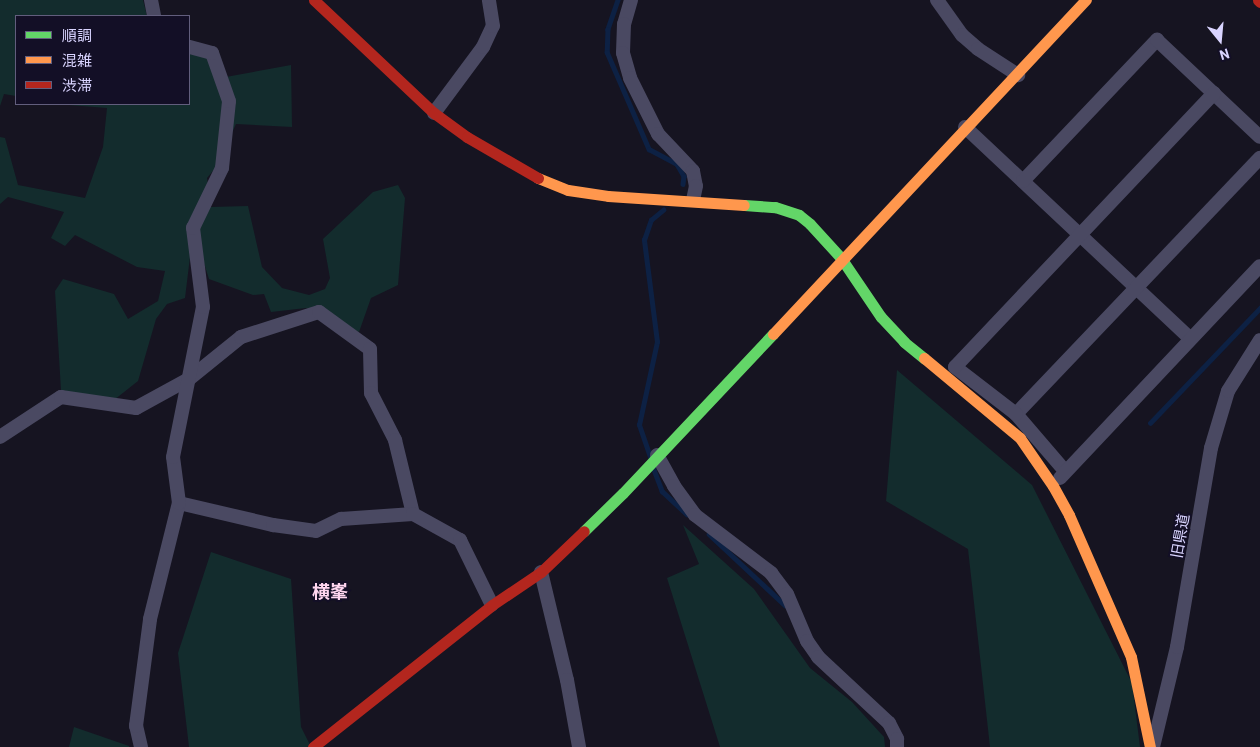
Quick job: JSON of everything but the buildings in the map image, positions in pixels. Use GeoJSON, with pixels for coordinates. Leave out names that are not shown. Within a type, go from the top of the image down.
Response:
{"type":"FeatureCollection","features":[{"type":"Feature","properties":{"kind":"street"},"geometry":{"type":"LineString","coordinates":[[151,0],[154,15]]}},
{"type":"Feature","properties":{"kind":"street"},"geometry":{"type":"LineString","coordinates":[[314,0],[434,113],[467,137],[534,176],[568,190],[608,196],[693,200],[775,207],[799,215],[810,224],[841,258],[852,277],[881,317],[904,342],[1020,438],[1053,486],[1069,515],[1131,657],[1151,747]]}},
{"type":"Feature","properties":{"kind":"street"},"geometry":{"type":"LineString","coordinates":[[434,113],[483,47],[493,26],[489,0]]}},
{"type":"Feature","properties":{"kind":"street"},"geometry":{"type":"LineString","coordinates":[[631,0],[624,24],[623,53],[630,78],[658,134],[693,171],[696,186],[693,200]]}},
{"type":"Feature","properties":{"kind":"street"},"geometry":{"type":"LineString","coordinates":[[937,0],[962,35],[978,49],[1018,74]]}},
{"type":"Feature","properties":{"kind":"street"},"geometry":{"type":"LineString","coordinates":[[313,747],[492,605],[541,572],[623,493],[841,258],[1018,74],[1086,0]]}},
{"type":"Feature","properties":{"kind":"street"},"geometry":{"type":"LineString","coordinates":[[1022,181],[1157,40],[1260,137]]}},
{"type":"Feature","properties":{"kind":"street"},"geometry":{"type":"LineString","coordinates":[[141,747],[136,726],[150,619],[179,503],[173,457],[203,307],[193,228],[222,168],[229,101],[212,53],[190,47]]}},
{"type":"Feature","properties":{"kind":"street"},"geometry":{"type":"LineString","coordinates":[[1065,471],[1016,414],[955,367],[1214,93]]}},
{"type":"Feature","properties":{"kind":"street"},"geometry":{"type":"LineString","coordinates":[[965,127],[1190,338]]}},
{"type":"Feature","properties":{"kind":"street"},"geometry":{"type":"LineString","coordinates":[[1016,414],[1260,158]]}},
{"type":"Feature","properties":{"kind":"street"},"geometry":{"type":"LineString","coordinates":[[1053,486],[1190,338],[1260,266]]}},
{"type":"Feature","properties":{"kind":"street"},"geometry":{"type":"LineString","coordinates":[[0,437],[62,397],[136,408],[189,379],[241,336],[319,312],[370,349],[371,393],[395,440],[413,514]]}},
{"type":"Feature","properties":{"kind":"street","name":"旧県道"},"geometry":{"type":"LineString","coordinates":[[1151,747],[1177,647],[1211,448],[1228,391],[1260,340]]}},
{"type":"Feature","properties":{"kind":"street"},"geometry":{"type":"LineString","coordinates":[[652,460],[695,515],[771,573],[787,594],[807,641],[818,657],[889,723],[897,739],[897,747]]}},
{"type":"Feature","properties":{"kind":"street"},"geometry":{"type":"LineString","coordinates":[[179,503],[273,525],[316,531],[341,519],[413,514],[460,540],[492,605]]}},
{"type":"Feature","properties":{"kind":"street"},"geometry":{"type":"LineString","coordinates":[[541,572],[568,680],[579,747]]}},
{"type":"Feature","properties":{"kind":"green space"},"geometry":{"type":"Polygon","coordinates":[[[0,0],[143,0],[147,15],[15,15],[15,96],[4,94],[0,106],[0,0]]]}},
{"type":"Feature","properties":{"kind":"green space"},"geometry":{"type":"Polygon","coordinates":[[[190,54],[207,56],[215,79],[291,65],[292,127],[236,124],[217,166],[207,178],[211,207],[248,206],[262,267],[282,288],[309,295],[325,289],[330,278],[323,239],[373,192],[398,185],[405,198],[398,285],[371,298],[359,332],[306,308],[271,312],[264,294],[253,295],[209,279],[202,257],[190,257],[185,298],[167,304],[156,319],[138,381],[114,400],[61,390],[55,291],[63,279],[114,294],[128,319],[158,301],[165,271],[137,267],[75,235],[65,246],[51,238],[64,212],[8,197],[0,204],[0,137],[5,138],[18,185],[85,198],[103,147],[107,108],[69,105],[190,105],[190,54]]]}},
{"type":"Feature","properties":{"kind":"green space"},"geometry":{"type":"Polygon","coordinates":[[[897,370],[1032,485],[1132,683],[1140,747],[990,747],[968,549],[886,501],[897,370]]]}},
{"type":"Feature","properties":{"kind":"green space"},"geometry":{"type":"Polygon","coordinates":[[[683,525],[754,589],[810,668],[852,702],[884,737],[885,747],[720,747],[667,578],[699,564],[683,525]]]}},
{"type":"Feature","properties":{"kind":"green space"},"geometry":{"type":"Polygon","coordinates":[[[211,552],[291,579],[301,727],[311,747],[189,747],[178,653],[211,552]]]}},
{"type":"Feature","properties":{"kind":"green space"},"geometry":{"type":"Polygon","coordinates":[[[74,727],[129,746],[129,747],[69,747],[74,727]]]}},
{"type":"Feature","properties":{"kind":"waterway"},"geometry":{"type":"LineString","coordinates":[[618,0],[608,29],[607,52],[649,149],[677,164],[684,176],[683,184]]}},
{"type":"Feature","properties":{"kind":"waterway"},"geometry":{"type":"LineString","coordinates":[[650,457],[639,425],[657,342],[644,240],[651,220],[663,210]]}},
{"type":"Feature","properties":{"kind":"waterway"},"geometry":{"type":"LineString","coordinates":[[1150,423],[1260,308]]}},
{"type":"Feature","properties":{"kind":"waterway"},"geometry":{"type":"LineString","coordinates":[[653,467],[662,491],[687,514]]}},
{"type":"Feature","properties":{"kind":"waterway"},"geometry":{"type":"LineString","coordinates":[[709,534],[785,605]]}},
{"type":"Feature","properties":{"kind":"traffic: fast"},"geometry":{"type":"LineString","coordinates":[[744,205],[775,207],[799,215],[810,224],[841,258],[881,317],[904,342],[924,358]]}},
{"type":"Feature","properties":{"kind":"traffic: fast"},"geometry":{"type":"LineString","coordinates":[[584,531],[623,493],[773,334]]}},
{"type":"Feature","properties":{"kind":"traffic: slow"},"geometry":{"type":"LineString","coordinates":[[773,334],[1086,0]]}},
{"type":"Feature","properties":{"kind":"traffic: slow"},"geometry":{"type":"LineString","coordinates":[[538,178],[568,190],[608,196],[744,205]]}},
{"type":"Feature","properties":{"kind":"traffic: slow"},"geometry":{"type":"LineString","coordinates":[[924,358],[1020,438],[1053,486],[1069,515],[1131,657],[1150,747]]}},
{"type":"Feature","properties":{"kind":"traffic: jam"},"geometry":{"type":"LineString","coordinates":[[314,0],[434,113],[467,137],[538,178]]}},
{"type":"Feature","properties":{"kind":"traffic: jam"},"geometry":{"type":"LineString","coordinates":[[313,747],[492,605],[541,572],[584,531]]}},
{"type":"Feature","properties":{"kind":"district","name":"横峯"},"geometry":{"type":"Point","coordinates":[330,591]}}]}
